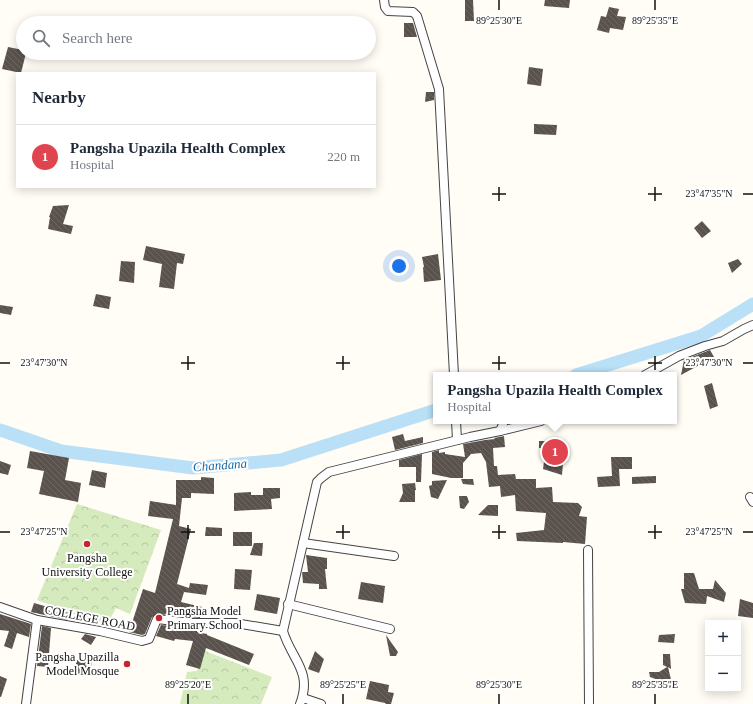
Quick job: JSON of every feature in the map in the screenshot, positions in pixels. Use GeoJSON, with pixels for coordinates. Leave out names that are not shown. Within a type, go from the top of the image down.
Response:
{"type":"FeatureCollection","features":[{"type":"Feature","properties":{"kind":"street"},"geometry":{"type":"LineString","coordinates":[[384,0],[385,7],[388,10],[413,12],[418,16],[439,89],[454,372]]}},
{"type":"Feature","properties":{"kind":"street"},"geometry":{"type":"LineString","coordinates":[[650,372],[679,356],[723,341],[744,329],[753,326]]}},
{"type":"Feature","properties":{"kind":"street"},"geometry":{"type":"LineString","coordinates":[[456,424],[457,436]]}},
{"type":"Feature","properties":{"kind":"street"},"geometry":{"type":"LineString","coordinates":[[321,704],[301,701],[304,680],[302,670],[286,640],[283,631],[317,482],[329,472],[457,436],[521,424]]}},
{"type":"Feature","properties":{"kind":"street"},"geometry":{"type":"LineString","coordinates":[[302,543],[394,556]]}},
{"type":"Feature","properties":{"kind":"street"},"geometry":{"type":"LineString","coordinates":[[588,550],[589,704]]}},
{"type":"Feature","properties":{"kind":"street"},"geometry":{"type":"LineString","coordinates":[[288,604],[390,629]]}},
{"type":"Feature","properties":{"kind":"street","name":"COLLEGE ROAD"},"geometry":{"type":"LineString","coordinates":[[0,607],[37,620],[89,629],[142,641],[149,640],[157,619],[192,623],[235,623],[283,631]]}},
{"type":"Feature","properties":{"kind":"street"},"geometry":{"type":"LineString","coordinates":[[26,704],[37,620]]}},
{"type":"Feature","properties":{"kind":"green space"},"geometry":{"type":"Polygon","coordinates":[[[77,504],[161,530],[130,614],[116,608],[106,626],[37,600],[77,504]]]}},
{"type":"Feature","properties":{"kind":"green space"},"geometry":{"type":"Polygon","coordinates":[[[205,651],[272,677],[261,704],[180,704],[187,672],[197,671],[205,651]]]}},
{"type":"Feature","properties":{"kind":"building"},"geometry":{"type":"Polygon","coordinates":[[[465,0],[473,0],[474,21],[465,21],[465,0]]]}},
{"type":"Feature","properties":{"kind":"building"},"geometry":{"type":"Polygon","coordinates":[[[545,0],[570,0],[569,8],[544,6],[545,0]]]}},
{"type":"Feature","properties":{"kind":"building"},"geometry":{"type":"Polygon","coordinates":[[[609,7],[619,9],[617,16],[626,17],[623,30],[610,28],[609,33],[597,30],[601,16],[606,17],[609,7]]]}},
{"type":"Feature","properties":{"kind":"building"},"geometry":{"type":"Polygon","coordinates":[[[404,23],[413,23],[417,37],[404,37],[404,23]]]}},
{"type":"Feature","properties":{"kind":"building"},"geometry":{"type":"Polygon","coordinates":[[[8,47],[16,49],[16,60],[24,60],[21,72],[2,69],[8,47]]]}},
{"type":"Feature","properties":{"kind":"building"},"geometry":{"type":"Polygon","coordinates":[[[529,67],[543,69],[541,86],[527,84],[529,67]]]}},
{"type":"Feature","properties":{"kind":"building"},"geometry":{"type":"Polygon","coordinates":[[[426,92],[434,92],[434,100],[425,102],[426,92]]]}},
{"type":"Feature","properties":{"kind":"building"},"geometry":{"type":"Polygon","coordinates":[[[534,124],[557,125],[556,135],[534,134],[534,124]]]}},
{"type":"Feature","properties":{"kind":"building"},"geometry":{"type":"Polygon","coordinates":[[[69,205],[63,224],[73,226],[71,234],[48,229],[49,217],[53,206],[69,205]]]}},
{"type":"Feature","properties":{"kind":"building"},"geometry":{"type":"Polygon","coordinates":[[[702,221],[711,231],[702,238],[694,228],[702,221]]]}},
{"type":"Feature","properties":{"kind":"building"},"geometry":{"type":"Polygon","coordinates":[[[146,246],[185,254],[183,264],[177,263],[174,289],[159,287],[162,264],[143,260],[146,246]]]}},
{"type":"Feature","properties":{"kind":"building"},"geometry":{"type":"Polygon","coordinates":[[[438,254],[441,280],[424,282],[422,257],[438,254]]]}},
{"type":"Feature","properties":{"kind":"building"},"geometry":{"type":"Polygon","coordinates":[[[738,259],[742,264],[732,273],[728,263],[738,259]]]}},
{"type":"Feature","properties":{"kind":"building"},"geometry":{"type":"Polygon","coordinates":[[[121,261],[135,262],[134,283],[119,281],[121,261]]]}},
{"type":"Feature","properties":{"kind":"building"},"geometry":{"type":"Polygon","coordinates":[[[96,294],[111,297],[109,309],[93,306],[96,294]]]}},
{"type":"Feature","properties":{"kind":"building"},"geometry":{"type":"Polygon","coordinates":[[[0,305],[13,307],[11,315],[0,313],[0,305]]]}},
{"type":"Feature","properties":{"kind":"building"},"geometry":{"type":"Polygon","coordinates":[[[710,350],[714,357],[681,375],[684,360],[710,350]]]}},
{"type":"Feature","properties":{"kind":"building"},"geometry":{"type":"Polygon","coordinates":[[[712,383],[718,406],[710,409],[704,386],[712,383]]]}},
{"type":"Feature","properties":{"kind":"building"},"geometry":{"type":"Polygon","coordinates":[[[403,434],[405,441],[423,437],[423,443],[395,450],[392,437],[403,434]]]}},
{"type":"Feature","properties":{"kind":"building"},"geometry":{"type":"Polygon","coordinates":[[[504,436],[505,447],[493,448],[494,466],[497,466],[498,475],[515,474],[516,479],[536,479],[536,488],[552,487],[553,502],[578,503],[582,507],[579,516],[587,517],[585,544],[517,541],[516,533],[544,530],[546,513],[516,511],[515,495],[501,497],[500,486],[489,487],[486,462],[481,453],[471,454],[463,463],[463,478],[451,478],[432,474],[432,452],[439,450],[439,453],[445,452],[445,454],[465,457],[463,444],[495,439],[494,438],[504,436]]]}},
{"type":"Feature","properties":{"kind":"building"},"geometry":{"type":"Polygon","coordinates":[[[539,441],[552,441],[552,449],[539,448],[539,441]]]}},
{"type":"Feature","properties":{"kind":"building"},"geometry":{"type":"Polygon","coordinates":[[[30,451],[69,458],[65,480],[81,483],[78,502],[39,494],[44,471],[27,468],[30,451]]]}},
{"type":"Feature","properties":{"kind":"building"},"geometry":{"type":"Polygon","coordinates":[[[422,454],[421,482],[416,482],[416,467],[399,467],[399,460],[422,454]]]}},
{"type":"Feature","properties":{"kind":"building"},"geometry":{"type":"Polygon","coordinates":[[[611,457],[632,457],[632,469],[619,469],[620,486],[598,487],[597,477],[612,476],[611,457]]]}},
{"type":"Feature","properties":{"kind":"building"},"geometry":{"type":"Polygon","coordinates":[[[0,461],[11,465],[8,475],[0,473],[0,461]]]}},
{"type":"Feature","properties":{"kind":"building"},"geometry":{"type":"Polygon","coordinates":[[[544,462],[563,463],[562,475],[543,469],[544,462]]]}},
{"type":"Feature","properties":{"kind":"building"},"geometry":{"type":"Polygon","coordinates":[[[92,470],[107,473],[105,488],[89,485],[92,470]]]}},
{"type":"Feature","properties":{"kind":"building"},"geometry":{"type":"Polygon","coordinates":[[[656,476],[656,483],[632,484],[632,477],[656,476]]]}},
{"type":"Feature","properties":{"kind":"building"},"geometry":{"type":"Polygon","coordinates":[[[201,477],[214,478],[214,494],[191,493],[191,498],[182,498],[179,526],[191,529],[177,584],[189,588],[190,583],[208,585],[206,595],[184,592],[181,602],[202,607],[200,618],[157,614],[152,617],[145,634],[142,635],[129,632],[143,589],[155,593],[173,519],[148,516],[150,501],[176,505],[176,480],[201,480],[201,477]]]}},
{"type":"Feature","properties":{"kind":"building"},"geometry":{"type":"Polygon","coordinates":[[[461,479],[473,479],[474,485],[463,484],[461,479]]]}},
{"type":"Feature","properties":{"kind":"building"},"geometry":{"type":"Polygon","coordinates":[[[447,480],[438,499],[431,497],[429,486],[432,485],[432,481],[447,480]]]}},
{"type":"Feature","properties":{"kind":"building"},"geometry":{"type":"Polygon","coordinates":[[[415,483],[415,502],[399,502],[403,493],[402,484],[415,483]]]}},
{"type":"Feature","properties":{"kind":"building"},"geometry":{"type":"Polygon","coordinates":[[[263,488],[280,488],[280,498],[271,499],[272,509],[234,511],[234,493],[251,492],[251,495],[263,495],[263,488]]]}},
{"type":"Feature","properties":{"kind":"building"},"geometry":{"type":"Polygon","coordinates":[[[459,496],[467,496],[469,502],[464,509],[460,508],[459,496]]]}},
{"type":"Feature","properties":{"kind":"building"},"geometry":{"type":"Polygon","coordinates":[[[488,505],[498,505],[498,516],[478,515],[488,505]]]}},
{"type":"Feature","properties":{"kind":"building"},"geometry":{"type":"Polygon","coordinates":[[[206,527],[222,528],[222,536],[205,536],[206,527]]]}},
{"type":"Feature","properties":{"kind":"building"},"geometry":{"type":"Polygon","coordinates":[[[233,532],[252,532],[252,546],[233,546],[233,532]]]}},
{"type":"Feature","properties":{"kind":"building"},"geometry":{"type":"Polygon","coordinates":[[[254,543],[263,543],[262,556],[250,555],[254,543]]]}},
{"type":"Feature","properties":{"kind":"building"},"geometry":{"type":"Polygon","coordinates":[[[306,555],[327,558],[327,569],[325,569],[327,589],[319,589],[319,584],[303,583],[302,572],[308,572],[306,555]]]}},
{"type":"Feature","properties":{"kind":"building"},"geometry":{"type":"Polygon","coordinates":[[[235,569],[252,570],[250,590],[234,589],[235,569]]]}},
{"type":"Feature","properties":{"kind":"building"},"geometry":{"type":"Polygon","coordinates":[[[684,573],[694,573],[699,589],[713,589],[715,580],[726,593],[724,602],[707,596],[706,604],[685,603],[681,589],[684,589],[684,573]]]}},
{"type":"Feature","properties":{"kind":"building"},"geometry":{"type":"Polygon","coordinates":[[[361,582],[385,586],[383,603],[358,599],[361,582]]]}},
{"type":"Feature","properties":{"kind":"building"},"geometry":{"type":"Polygon","coordinates":[[[257,594],[280,598],[277,614],[254,610],[257,594]]]}},
{"type":"Feature","properties":{"kind":"building"},"geometry":{"type":"Polygon","coordinates":[[[740,599],[753,603],[753,618],[738,616],[740,599]]]}},
{"type":"Feature","properties":{"kind":"building"},"geometry":{"type":"Polygon","coordinates":[[[34,603],[48,607],[47,610],[58,613],[59,610],[69,613],[67,620],[31,612],[34,603]]]}},
{"type":"Feature","properties":{"kind":"building"},"geometry":{"type":"Polygon","coordinates":[[[0,614],[31,624],[29,637],[17,633],[12,649],[4,646],[9,631],[0,630],[0,614]]]}},
{"type":"Feature","properties":{"kind":"building"},"geometry":{"type":"Polygon","coordinates":[[[161,625],[198,628],[197,632],[207,634],[254,654],[249,665],[206,648],[200,669],[186,665],[193,641],[175,639],[174,641],[156,636],[161,625]]]}},
{"type":"Feature","properties":{"kind":"building"},"geometry":{"type":"Polygon","coordinates":[[[42,626],[51,628],[48,667],[37,666],[42,626]]]}},
{"type":"Feature","properties":{"kind":"building"},"geometry":{"type":"Polygon","coordinates":[[[85,634],[96,637],[91,645],[81,639],[85,634]]]}},
{"type":"Feature","properties":{"kind":"building"},"geometry":{"type":"Polygon","coordinates":[[[675,634],[674,643],[658,642],[659,635],[675,634]]]}},
{"type":"Feature","properties":{"kind":"building"},"geometry":{"type":"Polygon","coordinates":[[[386,635],[398,652],[396,656],[390,656],[386,635]]]}},
{"type":"Feature","properties":{"kind":"building"},"geometry":{"type":"Polygon","coordinates":[[[315,651],[324,659],[319,673],[308,669],[315,651]]]}},
{"type":"Feature","properties":{"kind":"building"},"geometry":{"type":"Polygon","coordinates":[[[663,654],[670,654],[671,669],[668,667],[673,688],[660,687],[658,680],[650,677],[649,672],[659,672],[667,667],[663,665],[663,654]]]}},
{"type":"Feature","properties":{"kind":"building"},"geometry":{"type":"Polygon","coordinates":[[[76,660],[92,660],[92,669],[89,669],[89,675],[76,676],[76,660]]]}},
{"type":"Feature","properties":{"kind":"building"},"geometry":{"type":"Polygon","coordinates":[[[0,676],[7,679],[1,697],[0,697],[0,676]]]}},
{"type":"Feature","properties":{"kind":"building"},"geometry":{"type":"Polygon","coordinates":[[[370,681],[389,685],[388,692],[394,693],[391,704],[366,699],[370,681]]]}},
{"type":"Feature","properties":{"kind":"waterway","name":"Chandana"},"geometry":{"type":"LineString","coordinates":[[586,372],[701,336],[753,304]]}},
{"type":"Feature","properties":{"kind":"waterway","name":"Chandana"},"geometry":{"type":"LineString","coordinates":[[0,430],[61,451],[193,468],[281,460],[433,411]]}},
{"type":"Feature","properties":{"kind":"place","name":"Pangsha Upazila Health Complex"},"geometry":{"type":"Point","coordinates":[555,452]}},
{"type":"Feature","properties":{"kind":"place","name":"Pangsha University College"},"geometry":{"type":"Point","coordinates":[87,544]}},
{"type":"Feature","properties":{"kind":"place","name":"Pangsha Model Primary School"},"geometry":{"type":"Point","coordinates":[159,618]}},
{"type":"Feature","properties":{"kind":"place","name":"Pangsha Upazilla Model Mosque"},"geometry":{"type":"Point","coordinates":[127,664]}}]}
